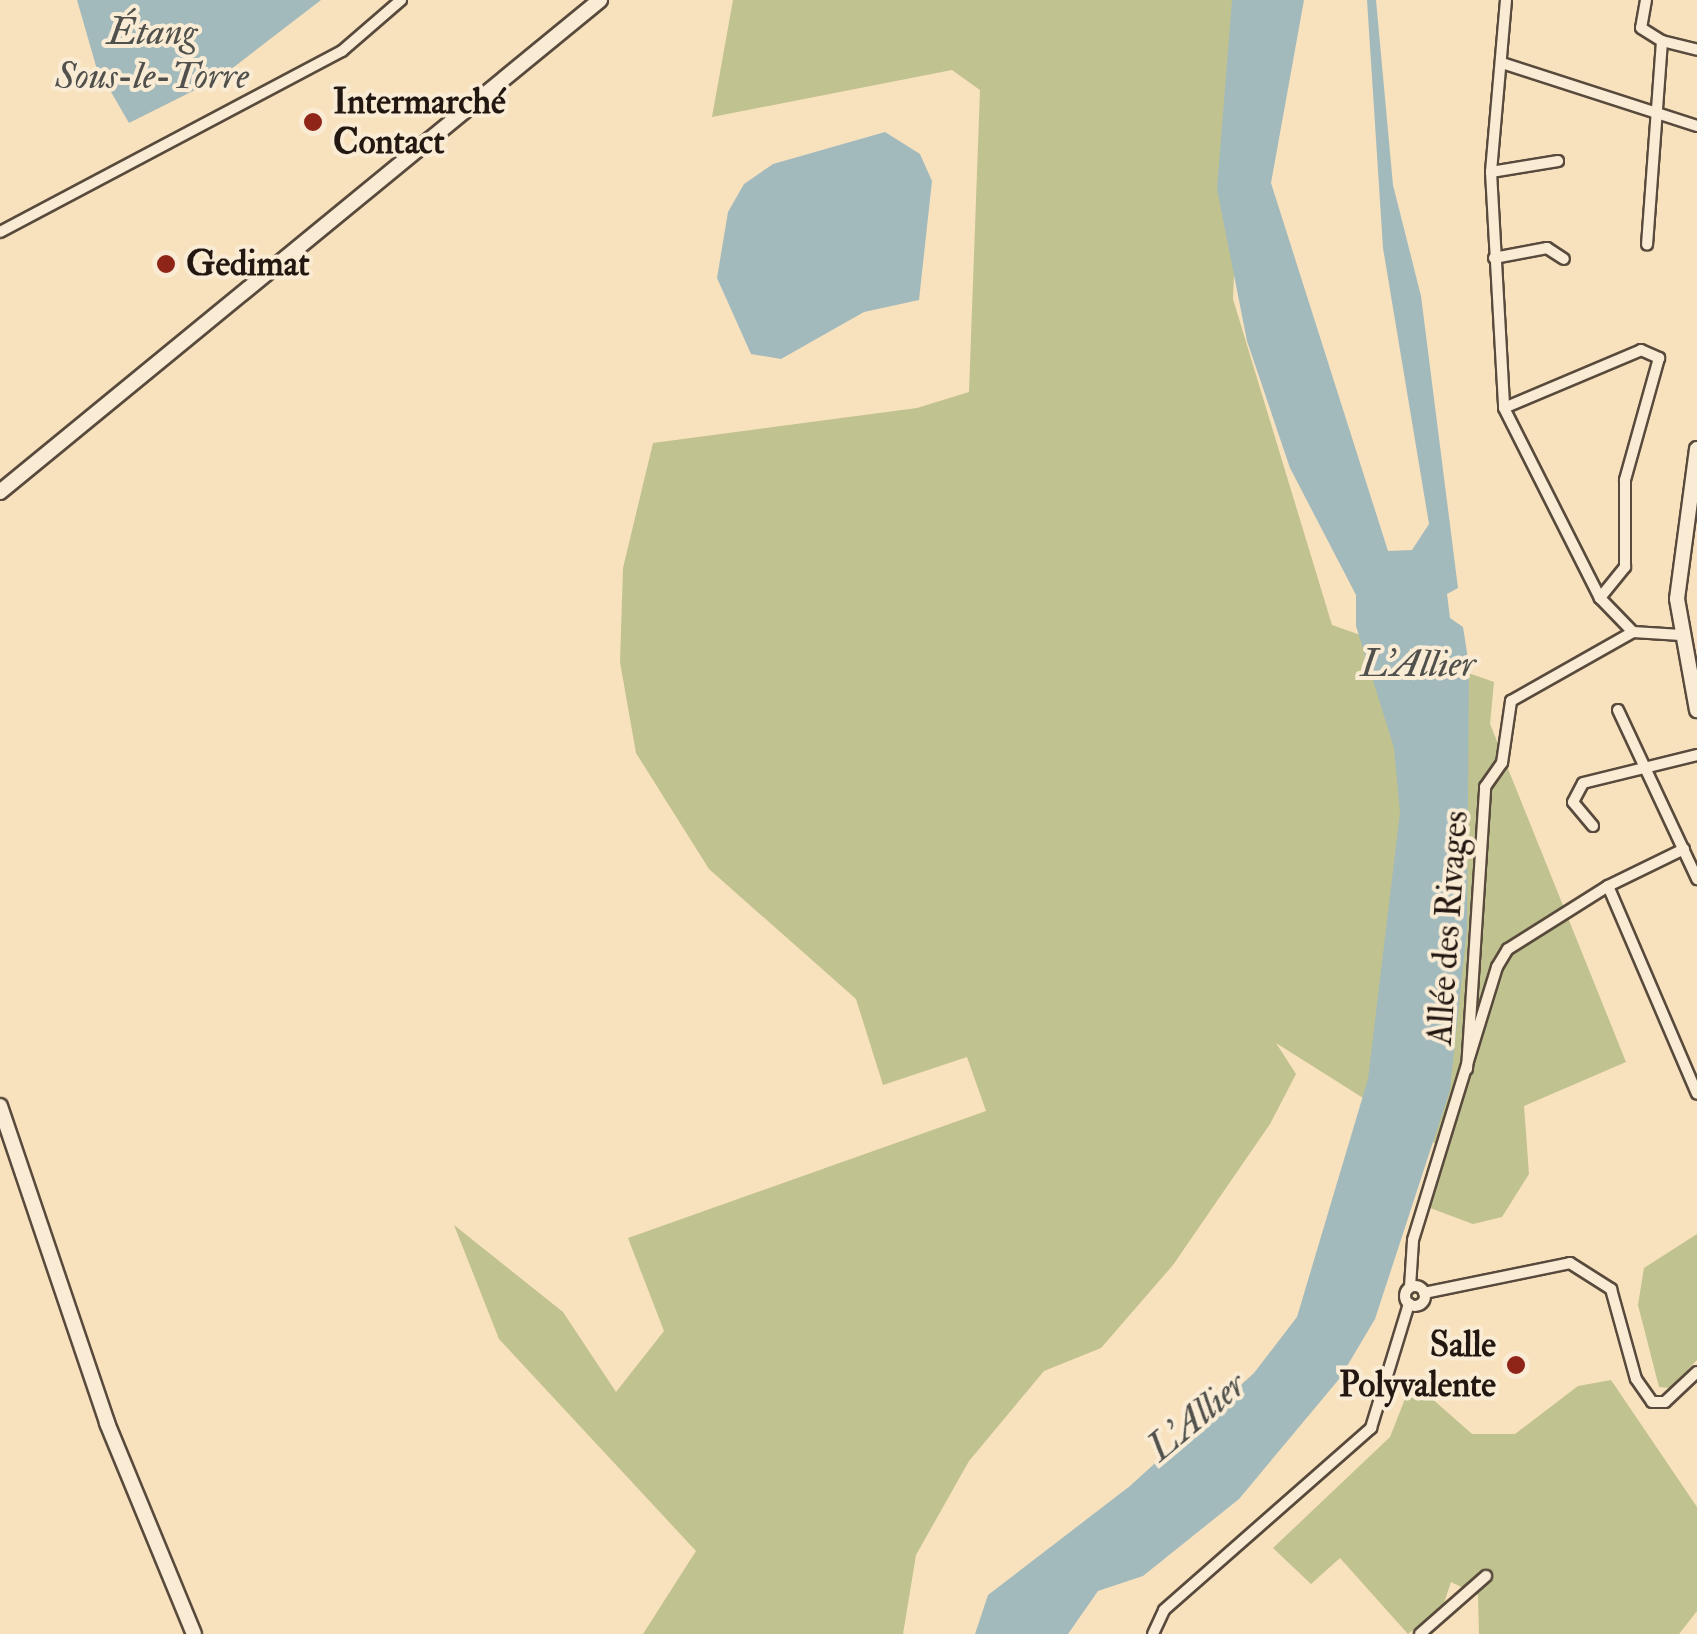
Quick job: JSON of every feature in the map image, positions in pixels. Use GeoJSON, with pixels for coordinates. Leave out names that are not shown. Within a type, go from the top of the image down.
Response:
{"type":"FeatureCollection","features":[{"type":"Feature","properties":{"kind":"main road"},"geometry":{"type":"LineString","coordinates":[[0,492],[600,0]]}},
{"type":"Feature","properties":{"kind":"main road"},"geometry":{"type":"LineString","coordinates":[[1697,449],[1680,526],[1681,635],[1697,710]]}},
{"type":"Feature","properties":{"kind":"main road"},"geometry":{"type":"LineString","coordinates":[[0,1106],[107,1423],[194,1634]]}},
{"type":"Feature","properties":{"kind":"street"},"geometry":{"type":"LineString","coordinates":[[0,232],[342,51],[401,0]]}},
{"type":"Feature","properties":{"kind":"street"},"geometry":{"type":"LineString","coordinates":[[1506,0],[1491,172],[1504,408],[1600,598],[1633,632],[1681,635]]}},
{"type":"Feature","properties":{"kind":"street"},"geometry":{"type":"LineString","coordinates":[[1646,0],[1642,28],[1662,41],[1696,48]]}},
{"type":"Feature","properties":{"kind":"street"},"geometry":{"type":"LineString","coordinates":[[1647,244],[1662,41]]}},
{"type":"Feature","properties":{"kind":"street"},"geometry":{"type":"LineString","coordinates":[[1502,63],[1697,126]]}},
{"type":"Feature","properties":{"kind":"street"},"geometry":{"type":"LineString","coordinates":[[1491,172],[1558,161]]}},
{"type":"Feature","properties":{"kind":"street"},"geometry":{"type":"LineString","coordinates":[[1494,258],[1548,248],[1564,259]]}},
{"type":"Feature","properties":{"kind":"street"},"geometry":{"type":"LineString","coordinates":[[1504,408],[1641,350],[1659,358],[1625,480],[1626,567],[1600,598]]}},
{"type":"Feature","properties":{"kind":"street","name":"Allée des Rivages"},"geometry":{"type":"LineString","coordinates":[[1467,1069],[1484,787],[1502,764],[1511,701],[1633,632]]}},
{"type":"Feature","properties":{"kind":"street"},"geometry":{"type":"LineString","coordinates":[[1618,710],[1651,768],[1697,879]]}},
{"type":"Feature","properties":{"kind":"street"},"geometry":{"type":"LineString","coordinates":[[1593,826],[1575,790],[1697,755]]}},
{"type":"Feature","properties":{"kind":"street","name":"Allée des Rivages"},"geometry":{"type":"LineString","coordinates":[[1153,1634],[1164,1610],[1371,1428],[1409,1304],[1413,1240],[1508,949],[1608,886],[1684,850]]}},
{"type":"Feature","properties":{"kind":"street"},"geometry":{"type":"LineString","coordinates":[[1608,886],[1697,1094]]}},
{"type":"Feature","properties":{"kind":"street"},"geometry":{"type":"LineString","coordinates":[[1684,1062],[1697,1056]]}},
{"type":"Feature","properties":{"kind":"street"},"geometry":{"type":"LineString","coordinates":[[1409,1304],[1424,1293],[1570,1263],[1611,1289],[1636,1379],[1652,1402],[1665,1402],[1697,1372]]}},
{"type":"Feature","properties":{"kind":"street"},"geometry":{"type":"LineString","coordinates":[[1410,1287],[1424,1293]]}},
{"type":"Feature","properties":{"kind":"street"},"geometry":{"type":"LineString","coordinates":[[1420,1634],[1486,1576]]}},
{"type":"Feature","properties":{"kind":"green space"},"geometry":{"type":"Polygon","coordinates":[[[733,0],[1245,0],[1233,299],[1332,625],[1494,682],[1490,724],[1626,1062],[1524,1106],[1529,1174],[1502,1217],[1473,1224],[1430,1208],[1450,1139],[1436,1144],[1276,1043],[1296,1074],[1270,1124],[1173,1265],[1101,1348],[1044,1371],[969,1461],[916,1555],[903,1634],[643,1634],[696,1551],[499,1339],[454,1225],[563,1312],[616,1392],[664,1331],[628,1238],[986,1111],[967,1057],[883,1085],[856,999],[709,869],[636,753],[620,662],[623,568],[653,443],[917,408],[969,392],[980,90],[952,70],[712,117],[733,0]]]}},
{"type":"Feature","properties":{"kind":"green space"},"geometry":{"type":"Polygon","coordinates":[[[1697,1234],[1697,1360],[1670,1388],[1659,1387],[1638,1305],[1644,1268],[1697,1234]]]}},
{"type":"Feature","properties":{"kind":"green space"},"geometry":{"type":"Polygon","coordinates":[[[1611,1380],[1697,1507],[1697,1611],[1679,1634],[1479,1634],[1478,1595],[1451,1582],[1443,1606],[1408,1634],[1340,1558],[1311,1584],[1273,1548],[1390,1437],[1412,1381],[1472,1434],[1515,1434],[1578,1386],[1611,1380]]]}},
{"type":"Feature","properties":{"kind":"water","name":"Étang Sous-le-Torre"},"geometry":{"type":"Polygon","coordinates":[[[77,0],[321,0],[221,77],[129,123],[96,66],[77,0]]]}},
{"type":"Feature","properties":{"kind":"water","name":"L'Allier"},"geometry":{"type":"Polygon","coordinates":[[[1232,0],[1304,0],[1271,183],[1388,551],[1412,550],[1429,524],[1383,248],[1367,0],[1376,0],[1393,185],[1421,296],[1458,588],[1447,594],[1450,618],[1463,627],[1469,665],[1467,928],[1450,1090],[1375,1319],[1340,1378],[1239,1499],[1143,1576],[1098,1591],[1068,1634],[975,1634],[988,1595],[1130,1486],[1254,1373],[1297,1317],[1368,1079],[1400,812],[1394,748],[1356,626],[1356,595],[1290,468],[1247,341],[1217,189],[1232,0]]]}},
{"type":"Feature","properties":{"kind":"water"},"geometry":{"type":"Polygon","coordinates":[[[885,132],[920,154],[932,181],[919,300],[864,312],[781,359],[751,354],[717,278],[728,212],[744,184],[773,164],[885,132]]]}},
{"type":"Feature","properties":{"kind":"place","name":"Intermarché Contact"},"geometry":{"type":"Point","coordinates":[313,122]}},
{"type":"Feature","properties":{"kind":"place","name":"Gedimat"},"geometry":{"type":"Point","coordinates":[166,264]}},
{"type":"Feature","properties":{"kind":"place","name":"Salle Polyvalente"},"geometry":{"type":"Point","coordinates":[1516,1365]}}]}
